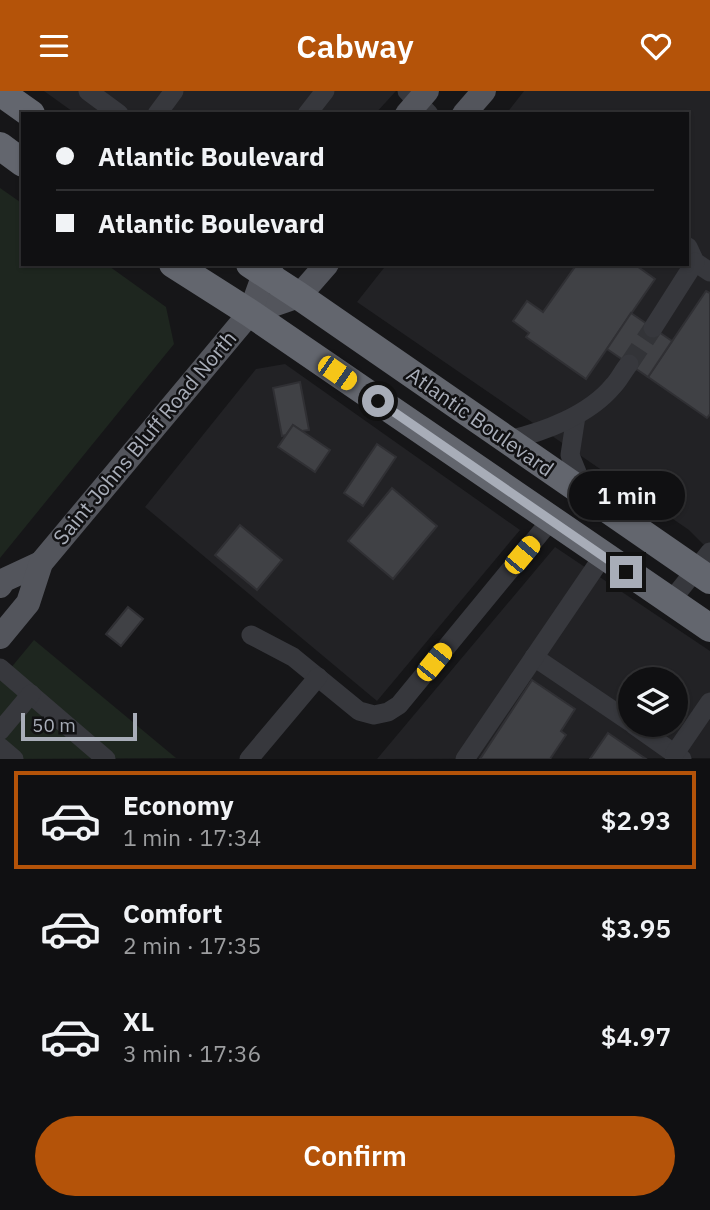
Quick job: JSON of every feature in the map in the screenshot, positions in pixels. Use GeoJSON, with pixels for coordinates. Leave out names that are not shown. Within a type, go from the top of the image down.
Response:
{"type":"FeatureCollection","features":[{"type":"Feature","properties":{"kind":"highway"},"geometry":{"type":"LineString","coordinates":[[2,92],[27,112]]}},
{"type":"Feature","properties":{"kind":"highway"},"geometry":{"type":"LineString","coordinates":[[0,146],[21,162]]}},
{"type":"Feature","properties":{"kind":"highway","name":"Atlantic Boulevard"},"geometry":{"type":"LineString","coordinates":[[176,266],[250,313],[710,628]]}},
{"type":"Feature","properties":{"kind":"highway","name":"Atlantic Boulevard"},"geometry":{"type":"LineString","coordinates":[[262,267],[299,296],[586,495],[705,568]]}},
{"type":"Feature","properties":{"kind":"main road"},"geometry":{"type":"LineString","coordinates":[[466,112],[484,91]]}},
{"type":"Feature","properties":{"kind":"main road"},"geometry":{"type":"LineString","coordinates":[[250,313],[299,296],[325,266]]}},
{"type":"Feature","properties":{"kind":"main road"},"geometry":{"type":"LineString","coordinates":[[250,313],[262,267]]}},
{"type":"Feature","properties":{"kind":"main road","name":"Saint Johns Bluff Road North"},"geometry":{"type":"LineString","coordinates":[[0,637],[28,603],[41,563],[250,313]]}},
{"type":"Feature","properties":{"kind":"main road","name":"Saint Johns Bluff Road North"},"geometry":{"type":"LineString","coordinates":[[0,586],[4,580],[41,563]]}},
{"type":"Feature","properties":{"kind":"street"},"geometry":{"type":"LineString","coordinates":[[88,91],[116,112]]}},
{"type":"Feature","properties":{"kind":"street"},"geometry":{"type":"LineString","coordinates":[[158,112],[174,91]]}},
{"type":"Feature","properties":{"kind":"street"},"geometry":{"type":"LineString","coordinates":[[309,112],[326,91]]}},
{"type":"Feature","properties":{"kind":"street"},"geometry":{"type":"LineString","coordinates":[[653,328],[698,260]]}},
{"type":"Feature","properties":{"kind":"street"},"geometry":{"type":"LineString","coordinates":[[508,440],[536,434],[576,416],[612,388],[628,364]]}},
{"type":"Feature","properties":{"kind":"street"},"geometry":{"type":"LineString","coordinates":[[576,416],[570,455],[586,495]]}},
{"type":"Feature","properties":{"kind":"street"},"geometry":{"type":"LineString","coordinates":[[251,635],[293,657],[359,711],[374,715],[388,712],[399,705],[551,520]]}},
{"type":"Feature","properties":{"kind":"street"},"geometry":{"type":"LineString","coordinates":[[465,758],[603,556]]}},
{"type":"Feature","properties":{"kind":"street"},"geometry":{"type":"LineString","coordinates":[[670,602],[705,568]]}},
{"type":"Feature","properties":{"kind":"street"},"geometry":{"type":"LineString","coordinates":[[534,657],[618,714]]}},
{"type":"Feature","properties":{"kind":"street"},"geometry":{"type":"LineString","coordinates":[[0,668],[106,758]]}},
{"type":"Feature","properties":{"kind":"street"},"geometry":{"type":"LineString","coordinates":[[249,758],[318,677]]}},
{"type":"Feature","properties":{"kind":"street"},"geometry":{"type":"LineString","coordinates":[[0,731],[31,694]]}},
{"type":"Feature","properties":{"kind":"street"},"geometry":{"type":"LineString","coordinates":[[652,737],[678,755],[710,702]]}},
{"type":"Feature","properties":{"kind":"street"},"geometry":{"type":"LineString","coordinates":[[0,747],[14,758]]}},
{"type":"Feature","properties":{"kind":"shaded area"},"geometry":{"type":"Polygon","coordinates":[[[44,91],[396,91],[377,112],[73,112],[44,91]]]}},
{"type":"Feature","properties":{"kind":"shaded area"},"geometry":{"type":"Polygon","coordinates":[[[524,91],[710,91],[710,551],[689,530],[357,302],[385,266],[689,266],[689,112],[508,112],[524,91]]]}},
{"type":"Feature","properties":{"kind":"shaded area"},"geometry":{"type":"Polygon","coordinates":[[[0,188],[21,203],[21,266],[109,266],[166,307],[174,344],[0,558],[0,188]]]}},
{"type":"Feature","properties":{"kind":"shaded area"},"geometry":{"type":"Polygon","coordinates":[[[285,364],[520,530],[377,701],[145,507],[256,369],[285,364]]]}},
{"type":"Feature","properties":{"kind":"shaded area"},"geometry":{"type":"Polygon","coordinates":[[[555,547],[710,651],[710,758],[377,759],[555,547]]]}},
{"type":"Feature","properties":{"kind":"shaded area"},"geometry":{"type":"Polygon","coordinates":[[[34,640],[176,758],[0,759],[0,681],[34,640]]]}},
{"type":"Feature","properties":{"kind":"building"},"geometry":{"type":"Polygon","coordinates":[[[576,266],[637,266],[655,279],[586,379],[526,337],[529,333],[513,321],[527,301],[543,312],[576,266]]]}},
{"type":"Feature","properties":{"kind":"building"},"geometry":{"type":"Polygon","coordinates":[[[706,291],[710,293],[710,414],[707,418],[648,377],[706,291]]]}},
{"type":"Feature","properties":{"kind":"building"},"geometry":{"type":"Polygon","coordinates":[[[631,313],[672,341],[648,377],[607,349],[631,313]]]}},
{"type":"Feature","properties":{"kind":"building"},"geometry":{"type":"Polygon","coordinates":[[[300,382],[309,430],[302,431],[293,425],[286,435],[282,436],[273,388],[300,382]]]}},
{"type":"Feature","properties":{"kind":"building"},"geometry":{"type":"Polygon","coordinates":[[[293,425],[330,450],[315,472],[278,447],[293,425]]]}},
{"type":"Feature","properties":{"kind":"building"},"geometry":{"type":"Polygon","coordinates":[[[377,444],[396,457],[363,506],[344,493],[377,444]]]}},
{"type":"Feature","properties":{"kind":"building"},"geometry":{"type":"Polygon","coordinates":[[[392,488],[437,526],[393,579],[348,541],[392,488]]]}},
{"type":"Feature","properties":{"kind":"building"},"geometry":{"type":"Polygon","coordinates":[[[240,525],[282,560],[257,590],[215,555],[240,525]]]}},
{"type":"Feature","properties":{"kind":"building"},"geometry":{"type":"Polygon","coordinates":[[[128,607],[143,619],[121,646],[106,634],[128,607]]]}},
{"type":"Feature","properties":{"kind":"building"},"geometry":{"type":"Polygon","coordinates":[[[532,680],[575,709],[561,731],[566,735],[550,759],[480,759],[532,680]]]}},
{"type":"Feature","properties":{"kind":"building"},"geometry":{"type":"Polygon","coordinates":[[[608,733],[646,759],[590,759],[608,733]]]}},
{"type":"Feature","properties":{"kind":"tunnel"},"geometry":{"type":"LineString","coordinates":[[629,364],[653,328]]}},
{"type":"Feature","properties":{"kind":"route"},"geometry":{"type":"LineString","coordinates":[[378,401],[626,572]]}}]}
